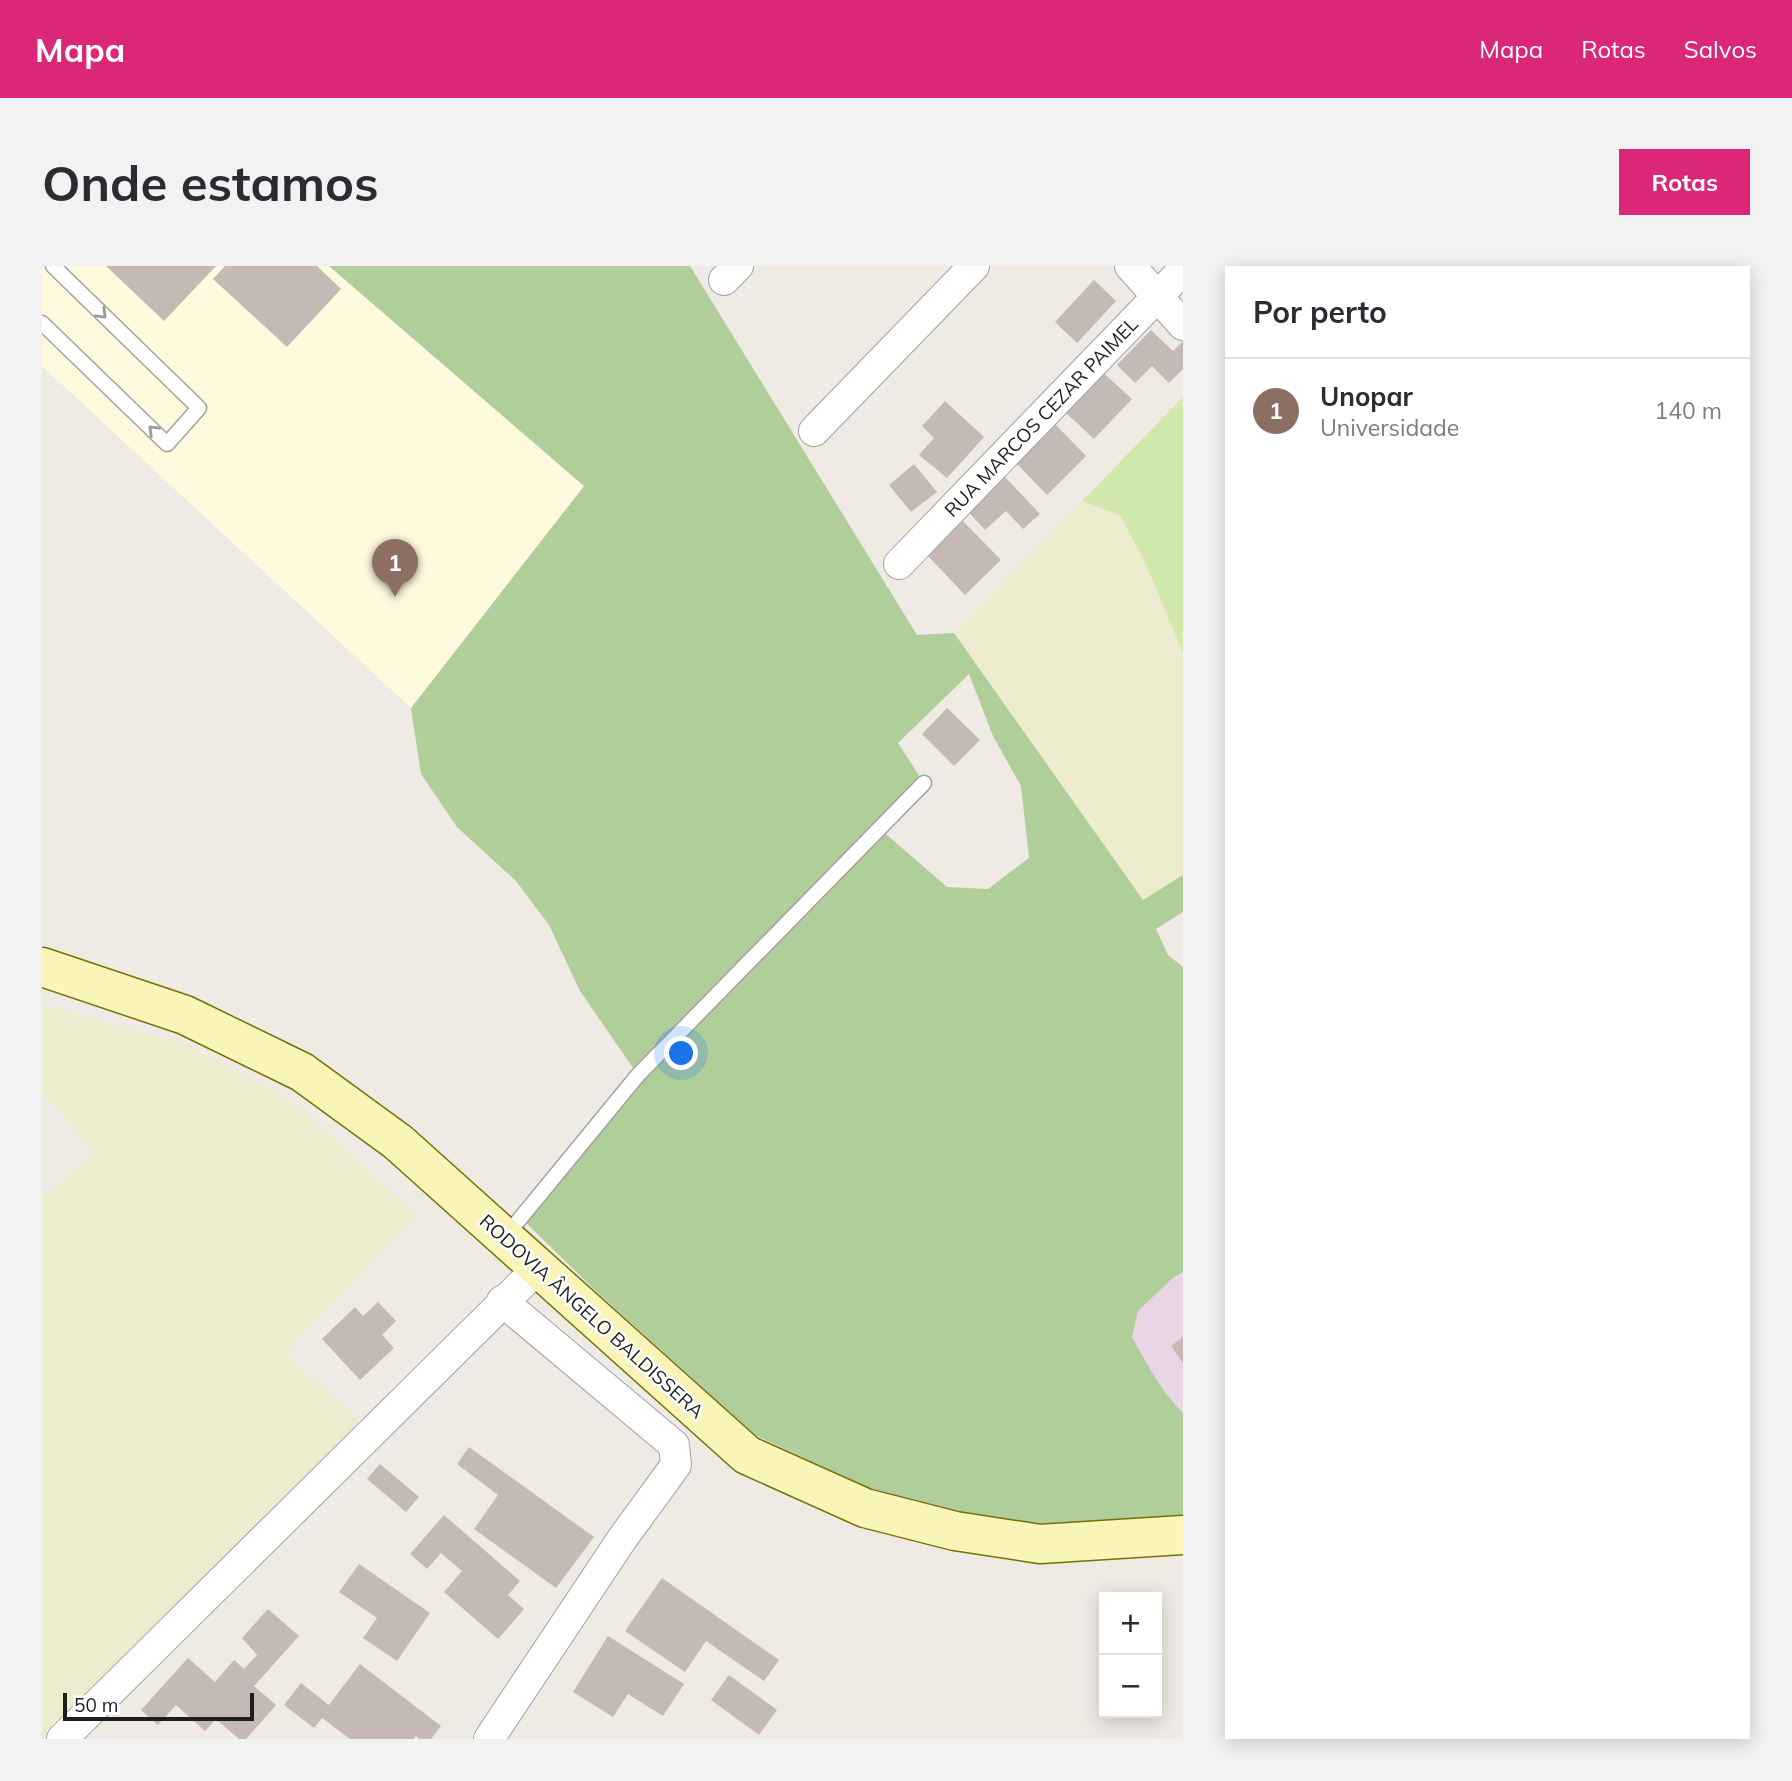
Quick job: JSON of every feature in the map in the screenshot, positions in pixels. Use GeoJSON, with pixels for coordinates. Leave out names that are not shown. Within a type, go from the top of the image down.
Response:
{"type":"FeatureCollection","features":[{"type":"Feature","properties":{"kind":"street"},"geometry":{"type":"LineString","coordinates":[[814,430],[974,266]]}},
{"type":"Feature","properties":{"kind":"street"},"geometry":{"type":"LineString","coordinates":[[1130,266],[1183,325]]}},
{"type":"Feature","properties":{"kind":"street","name":"RUA MARCOS CEZAR PAIMEL"},"geometry":{"type":"LineString","coordinates":[[899,564],[1183,270]]}},
{"type":"Feature","properties":{"kind":"street","name":"RODOVIA ÂNGELO BALDISSERA"},"geometry":{"type":"LineString","coordinates":[[42,967],[185,1015],[302,1072],[398,1142],[747,1455],[865,1508],[955,1531],[1040,1544],[1183,1535]]}},
{"type":"Feature","properties":{"kind":"street"},"geometry":{"type":"LineString","coordinates":[[62,1739],[538,1268]]}},
{"type":"Feature","properties":{"kind":"street"},"geometry":{"type":"LineString","coordinates":[[489,1739],[622,1539],[676,1465],[674,1445],[502,1301]]}},
{"type":"Feature","properties":{"kind":"lane"},"geometry":{"type":"LineString","coordinates":[[42,323],[167,444],[199,408],[53,266]]}},
{"type":"Feature","properties":{"kind":"lane"},"geometry":{"type":"LineString","coordinates":[[504,1238],[638,1075],[924,783]]}},
{"type":"Feature","properties":{"kind":"shaded area"},"geometry":{"type":"Polygon","coordinates":[[[42,266],[329,266],[585,486],[411,708],[42,366],[42,266]]]}},
{"type":"Feature","properties":{"kind":"shaded area"},"geometry":{"type":"Polygon","coordinates":[[[1082,501],[1120,515],[1144,560],[1183,653],[1183,875],[1143,901],[969,673],[954,633],[1082,501]]]}},
{"type":"Feature","properties":{"kind":"shaded area"},"geometry":{"type":"Polygon","coordinates":[[[42,1005],[187,1044],[290,1100],[418,1216],[286,1353],[371,1432],[62,1739],[42,1739],[42,1194],[56,1186],[92,1153],[57,1107],[42,1095],[42,1005]]]}},
{"type":"Feature","properties":{"kind":"shaded area"},"geometry":{"type":"Polygon","coordinates":[[[1183,1272],[1183,1413],[1148,1367],[1132,1337],[1138,1311],[1183,1272]]]}},
{"type":"Feature","properties":{"kind":"green space"},"geometry":{"type":"Polygon","coordinates":[[[329,266],[690,266],[917,635],[954,633],[1143,900],[1183,875],[1183,912],[1156,929],[1168,955],[1183,967],[1183,1272],[1138,1311],[1132,1337],[1162,1387],[1183,1413],[1183,1516],[1042,1527],[959,1514],[871,1489],[755,1435],[599,1294],[521,1218],[638,1075],[580,991],[549,925],[516,881],[457,827],[421,774],[411,708],[584,486],[329,266]],[[969,674],[898,743],[924,783],[879,828],[947,887],[988,889],[1029,858],[1021,786],[993,736],[969,674]]]}},
{"type":"Feature","properties":{"kind":"green space"},"geometry":{"type":"Polygon","coordinates":[[[1183,397],[1183,653],[1144,560],[1120,515],[1082,501],[1183,397]]]}},
{"type":"Feature","properties":{"kind":"building"},"geometry":{"type":"Polygon","coordinates":[[[106,266],[216,266],[164,321],[106,266]]]}},
{"type":"Feature","properties":{"kind":"building"},"geometry":{"type":"Polygon","coordinates":[[[225,266],[317,266],[341,289],[287,347],[213,279],[225,266]]]}},
{"type":"Feature","properties":{"kind":"building"},"geometry":{"type":"Polygon","coordinates":[[[1094,280],[1116,301],[1077,343],[1055,322],[1094,280]]]}},
{"type":"Feature","properties":{"kind":"building"},"geometry":{"type":"Polygon","coordinates":[[[1151,330],[1173,351],[1183,341],[1183,369],[1169,383],[1152,366],[1135,383],[1117,365],[1151,330]]]}},
{"type":"Feature","properties":{"kind":"building"},"geometry":{"type":"Polygon","coordinates":[[[1100,370],[1132,399],[1094,439],[1063,410],[1100,370]]]}},
{"type":"Feature","properties":{"kind":"building"},"geometry":{"type":"Polygon","coordinates":[[[945,401],[984,437],[947,478],[919,455],[934,438],[922,426],[945,401]]]}},
{"type":"Feature","properties":{"kind":"building"},"geometry":{"type":"Polygon","coordinates":[[[1052,421],[1086,456],[1047,495],[1013,460],[1052,421]]]}},
{"type":"Feature","properties":{"kind":"building"},"geometry":{"type":"Polygon","coordinates":[[[914,464],[937,492],[911,512],[889,485],[914,464]]]}},
{"type":"Feature","properties":{"kind":"building"},"geometry":{"type":"Polygon","coordinates":[[[1002,474],[1040,514],[1023,529],[1006,511],[985,530],[965,508],[1002,474]]]}},
{"type":"Feature","properties":{"kind":"building"},"geometry":{"type":"Polygon","coordinates":[[[963,521],[1001,560],[965,595],[927,555],[963,521]]]}},
{"type":"Feature","properties":{"kind":"building"},"geometry":{"type":"Polygon","coordinates":[[[947,708],[980,740],[954,766],[922,734],[947,708]]]}},
{"type":"Feature","properties":{"kind":"building"},"geometry":{"type":"Polygon","coordinates":[[[378,1302],[396,1321],[382,1335],[394,1348],[360,1380],[322,1339],[355,1307],[363,1316],[378,1302]]]}},
{"type":"Feature","properties":{"kind":"building"},"geometry":{"type":"Polygon","coordinates":[[[1183,1337],[1183,1363],[1171,1346],[1183,1337]]]}},
{"type":"Feature","properties":{"kind":"building"},"geometry":{"type":"Polygon","coordinates":[[[469,1447],[594,1537],[556,1588],[474,1529],[498,1495],[457,1464],[469,1447]]]}},
{"type":"Feature","properties":{"kind":"building"},"geometry":{"type":"Polygon","coordinates":[[[380,1464],[419,1497],[406,1512],[367,1479],[380,1464]]]}},
{"type":"Feature","properties":{"kind":"building"},"geometry":{"type":"Polygon","coordinates":[[[444,1515],[520,1581],[508,1595],[524,1609],[498,1639],[444,1592],[462,1571],[441,1553],[427,1569],[410,1554],[444,1515]]]}},
{"type":"Feature","properties":{"kind":"building"},"geometry":{"type":"Polygon","coordinates":[[[359,1564],[430,1613],[397,1661],[363,1638],[377,1618],[339,1592],[359,1564]]]}},
{"type":"Feature","properties":{"kind":"building"},"geometry":{"type":"Polygon","coordinates":[[[662,1578],[779,1660],[764,1681],[706,1641],[685,1672],[625,1631],[662,1578]]]}},
{"type":"Feature","properties":{"kind":"building"},"geometry":{"type":"Polygon","coordinates":[[[268,1609],[299,1636],[254,1686],[276,1705],[246,1739],[239,1739],[216,1719],[205,1731],[176,1705],[158,1725],[141,1710],[188,1658],[215,1682],[234,1660],[244,1669],[257,1655],[242,1638],[268,1609]]]}},
{"type":"Feature","properties":{"kind":"building"},"geometry":{"type":"Polygon","coordinates":[[[608,1636],[684,1684],[663,1716],[628,1694],[613,1717],[573,1692],[608,1636]]]}},
{"type":"Feature","properties":{"kind":"building"},"geometry":{"type":"Polygon","coordinates":[[[360,1664],[441,1726],[431,1739],[419,1739],[416,1736],[414,1739],[350,1739],[322,1718],[314,1728],[284,1705],[301,1683],[329,1705],[360,1664]]]}},
{"type":"Feature","properties":{"kind":"building"},"geometry":{"type":"Polygon","coordinates":[[[729,1675],[777,1710],[759,1735],[711,1700],[729,1675]]]}},
{"type":"Feature","properties":{"kind":"place","name":"Unopar"},"geometry":{"type":"Point","coordinates":[395,597]}}]}
